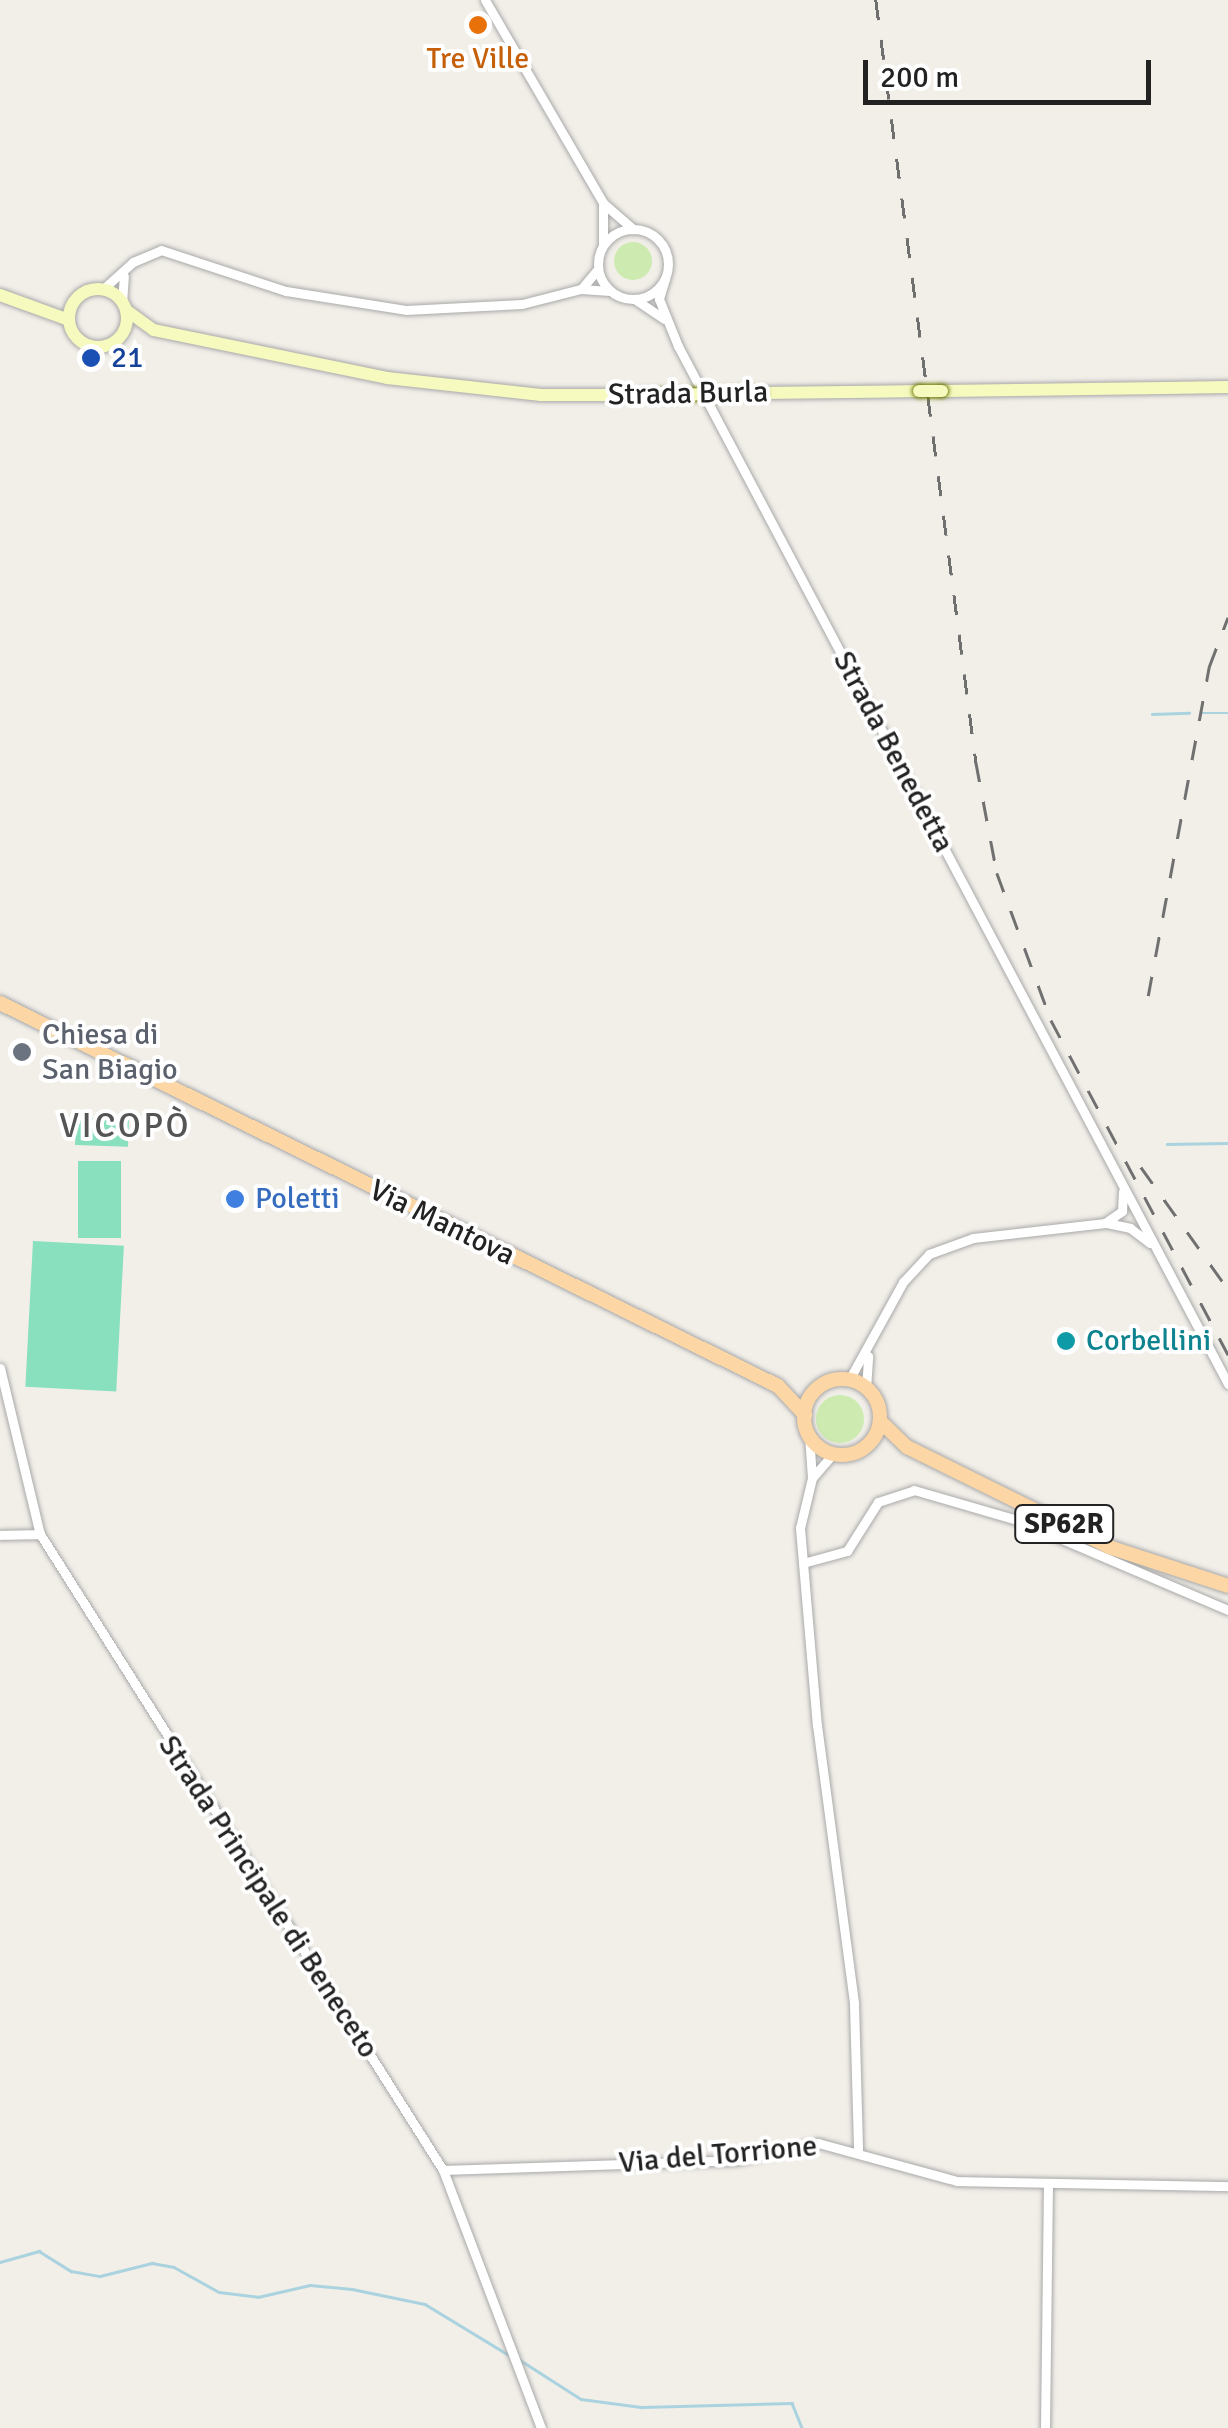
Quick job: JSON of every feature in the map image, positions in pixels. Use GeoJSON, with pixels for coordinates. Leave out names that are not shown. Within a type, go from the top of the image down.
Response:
{"type":"FeatureCollection","features":[{"type":"Feature","properties":{"kind":"main road","name":"Strada Burla"},"geometry":{"type":"LineString","coordinates":[[40,306],[103,290],[154,330]]}},
{"type":"Feature","properties":{"kind":"main road","name":"Strada Burla"},"geometry":{"type":"LineString","coordinates":[[0,295],[40,306],[69,320],[76,336],[90,346],[107,346],[121,336],[154,330],[437,386],[541,395],[1228,386]]}},
{"type":"Feature","properties":{"kind":"main road"},"geometry":{"type":"LineString","coordinates":[[69,320],[78,297]]}},
{"type":"Feature","properties":{"kind":"main road"},"geometry":{"type":"LineString","coordinates":[[121,336],[124,306]]}},
{"type":"Feature","properties":{"kind":"main road","name":"Via Mantova"},"geometry":{"type":"LineString","coordinates":[[0,1003],[778,1386],[805,1415]]}},
{"type":"Feature","properties":{"kind":"main road"},"geometry":{"type":"LineString","coordinates":[[849,1380],[866,1388]]}},
{"type":"Feature","properties":{"kind":"main road","name":"Via Mantova"},"geometry":{"type":"LineString","coordinates":[[778,1386],[819,1388],[849,1380]]}},
{"type":"Feature","properties":{"kind":"main road"},"geometry":{"type":"LineString","coordinates":[[819,1388],[805,1415],[809,1436],[833,1454]]}},
{"type":"Feature","properties":{"kind":"main road","name":"SP62R"},"geometry":{"type":"LineString","coordinates":[[866,1388],[880,1421],[906,1447],[1135,1558],[1228,1586]]}},
{"type":"Feature","properties":{"kind":"main road"},"geometry":{"type":"LineString","coordinates":[[868,1446],[880,1421]]}},
{"type":"Feature","properties":{"kind":"main road","name":"SP62R"},"geometry":{"type":"LineString","coordinates":[[833,1454],[868,1446],[906,1447]]}},
{"type":"Feature","properties":{"kind":"street","name":"Strada Benedetta"},"geometry":{"type":"LineString","coordinates":[[485,0],[603,204],[633,228],[660,242],[668,264],[660,299],[668,324],[1228,1384]]}},
{"type":"Feature","properties":{"kind":"street","name":"Strada Benedetta"},"geometry":{"type":"LineString","coordinates":[[598,269],[604,244],[603,204]]}},
{"type":"Feature","properties":{"kind":"street"},"geometry":{"type":"LineString","coordinates":[[604,244],[633,228]]}},
{"type":"Feature","properties":{"kind":"street","name":"Strada Benedetta"},"geometry":{"type":"LineString","coordinates":[[125,273],[161,250],[286,291],[406,310],[522,304],[581,289],[610,291],[633,299],[668,324]]}},
{"type":"Feature","properties":{"kind":"street"},"geometry":{"type":"LineString","coordinates":[[581,289],[598,269],[610,291]]}},
{"type":"Feature","properties":{"kind":"street"},"geometry":{"type":"LineString","coordinates":[[103,290],[125,273]]}},
{"type":"Feature","properties":{"kind":"street"},"geometry":{"type":"LineString","coordinates":[[124,306],[125,273]]}},
{"type":"Feature","properties":{"kind":"street"},"geometry":{"type":"LineString","coordinates":[[633,299],[652,294],[664,279]]}},
{"type":"Feature","properties":{"kind":"street","name":"Strada Benedetta"},"geometry":{"type":"LineString","coordinates":[[1121,1178],[1122,1211],[1130,1228],[1158,1253]]}},
{"type":"Feature","properties":{"kind":"street","name":"Strada Benedetta"},"geometry":{"type":"LineString","coordinates":[[1122,1211],[1144,1226]]}},
{"type":"Feature","properties":{"kind":"street"},"geometry":{"type":"LineString","coordinates":[[1106,1224],[1122,1211]]}},
{"type":"Feature","properties":{"kind":"street"},"geometry":{"type":"LineString","coordinates":[[849,1380],[903,1282],[929,1254],[973,1238],[1106,1224],[1130,1228]]}},
{"type":"Feature","properties":{"kind":"street"},"geometry":{"type":"LineString","coordinates":[[866,1388],[868,1350]]}},
{"type":"Feature","properties":{"kind":"street","name":"Strada Principale di Beneceto"},"geometry":{"type":"LineString","coordinates":[[0,1368],[40,1534],[443,2170],[540,2428]]}},
{"type":"Feature","properties":{"kind":"street"},"geometry":{"type":"LineString","coordinates":[[809,1436],[812,1478],[801,1517],[803,1563],[854,2004],[858,2151]]}},
{"type":"Feature","properties":{"kind":"street"},"geometry":{"type":"LineString","coordinates":[[812,1478],[833,1454]]}},
{"type":"Feature","properties":{"kind":"street"},"geometry":{"type":"LineString","coordinates":[[803,1563],[846,1551],[878,1502],[914,1490],[1016,1520],[1228,1610]]}},
{"type":"Feature","properties":{"kind":"street"},"geometry":{"type":"LineString","coordinates":[[0,1535],[40,1534]]}},
{"type":"Feature","properties":{"kind":"street","name":"Via del Torrione"},"geometry":{"type":"LineString","coordinates":[[443,2170],[737,2160],[808,2143],[858,2151],[957,2181],[1048,2186],[1228,2186]]}},
{"type":"Feature","properties":{"kind":"street"},"geometry":{"type":"LineString","coordinates":[[1044,2428],[1048,2186]]}},
{"type":"Feature","properties":{"kind":"green space"},"geometry":{"type":"Polygon","coordinates":[[[633,242],[647,247],[652,261],[647,275],[633,280],[619,275],[614,261],[619,247],[633,242]]]}},
{"type":"Feature","properties":{"kind":"green space"},"geometry":{"type":"Polygon","coordinates":[[[76,1117],[129,1119],[128,1147],[75,1145],[76,1117]]]}},
{"type":"Feature","properties":{"kind":"green space"},"geometry":{"type":"Polygon","coordinates":[[[78,1161],[121,1161],[121,1238],[78,1238],[78,1161]]]}},
{"type":"Feature","properties":{"kind":"green space"},"geometry":{"type":"Polygon","coordinates":[[[33,1241],[124,1246],[116,1392],[25,1387],[33,1241]]]}},
{"type":"Feature","properties":{"kind":"green space"},"geometry":{"type":"Polygon","coordinates":[[[840,1395],[857,1402],[864,1419],[857,1436],[840,1443],[823,1436],[816,1419],[823,1402],[840,1395]]]}},
{"type":"Feature","properties":{"kind":"waterway"},"geometry":{"type":"LineString","coordinates":[[1152,714],[1189,713]]}},
{"type":"Feature","properties":{"kind":"waterway"},"geometry":{"type":"LineString","coordinates":[[1202,713],[1228,713]]}},
{"type":"Feature","properties":{"kind":"waterway"},"geometry":{"type":"LineString","coordinates":[[1167,1144],[1228,1143]]}},
{"type":"Feature","properties":{"kind":"waterway"},"geometry":{"type":"LineString","coordinates":[[0,2262],[39,2251],[71,2271],[100,2276],[152,2263],[174,2267],[219,2292],[258,2297],[310,2285],[352,2289],[425,2304],[509,2355]]}},
{"type":"Feature","properties":{"kind":"waterway"},"geometry":{"type":"LineString","coordinates":[[517,2358],[581,2399],[642,2407],[792,2403],[802,2428]]}},
{"type":"Feature","properties":{"kind":"railway"},"geometry":{"type":"LineString","coordinates":[[876,0],[976,762],[997,873],[1051,1020],[1228,1355]]}},
{"type":"Feature","properties":{"kind":"railway"},"geometry":{"type":"LineString","coordinates":[[1148,996],[1209,667],[1228,617]]}},
{"type":"Feature","properties":{"kind":"railway"},"geometry":{"type":"LineString","coordinates":[[1141,1167],[1228,1289]]}},
{"type":"Feature","properties":{"kind":"place","name":"Tre Ville"},"geometry":{"type":"Point","coordinates":[478,25]}},
{"type":"Feature","properties":{"kind":"place","name":"21"},"geometry":{"type":"Point","coordinates":[91,358]}},
{"type":"Feature","properties":{"kind":"place","name":"Chiesa di San Biagio"},"geometry":{"type":"Point","coordinates":[22,1052]}},
{"type":"Feature","properties":{"kind":"place","name":"Poletti"},"geometry":{"type":"Point","coordinates":[235,1199]}},
{"type":"Feature","properties":{"kind":"place","name":"Corbellini"},"geometry":{"type":"Point","coordinates":[1066,1341]}},
{"type":"Feature","properties":{"kind":"district","name":"VICOPÒ"},"geometry":{"type":"Point","coordinates":[125,1126]}}]}
